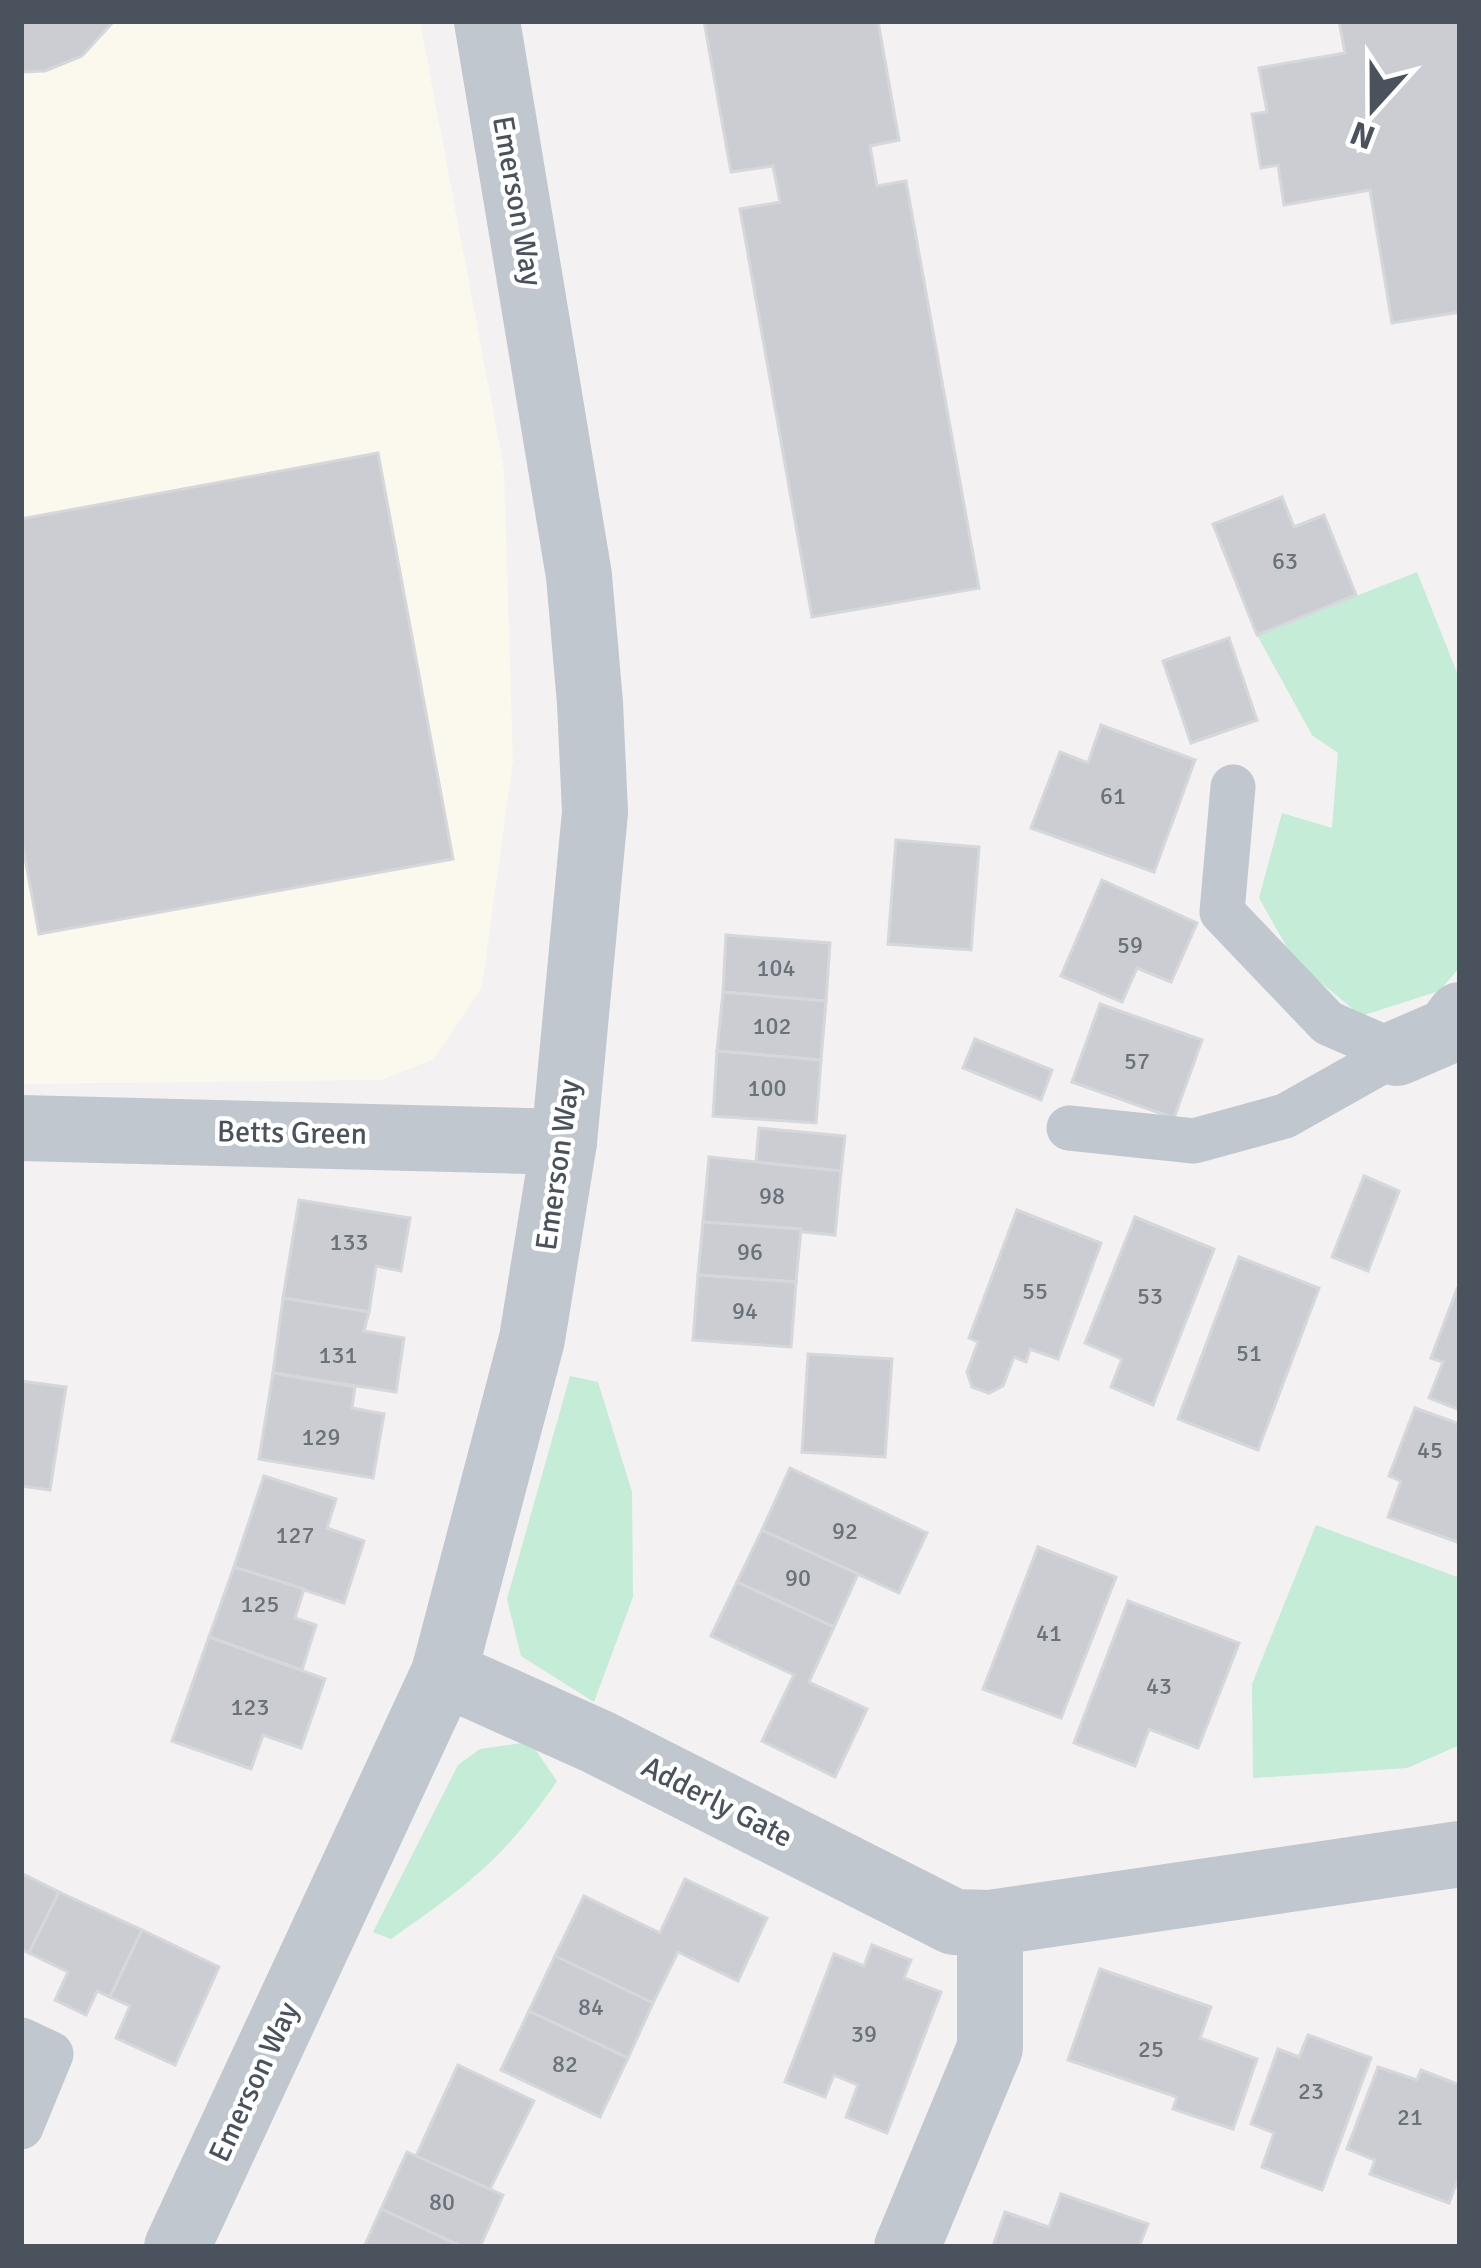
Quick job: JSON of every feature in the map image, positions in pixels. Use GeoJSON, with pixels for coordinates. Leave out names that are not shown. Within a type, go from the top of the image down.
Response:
{"type":"FeatureCollection","features":[{"type":"Feature","properties":{"kind":"street","name":"Emerson Way"},"geometry":{"type":"LineString","coordinates":[[177,2247],[444,1672],[532,1340],[564,1142],[595,812],[590,703],[579,576],[487,21]]}},
{"type":"Feature","properties":{"kind":"street","name":"Betts Green"},"geometry":{"type":"LineString","coordinates":[[21,1129],[564,1142]]}},
{"type":"Feature","properties":{"kind":"street","name":"Adderly Gate"},"geometry":{"type":"LineString","coordinates":[[444,1672],[598,1742],[954,1922],[990,1923],[1460,1854]]}},
{"type":"Feature","properties":{"kind":"street"},"geometry":{"type":"LineString","coordinates":[[907,2247],[990,2048],[990,1923]]}},
{"type":"Feature","properties":{"kind":"lane"},"geometry":{"type":"LineString","coordinates":[[1233,787],[1222,912],[1328,1023],[1441,1035]]}},
{"type":"Feature","properties":{"kind":"lane"},"geometry":{"type":"LineString","coordinates":[[1069,1128],[1194,1141],[1285,1116],[1441,1035]]}},
{"type":"Feature","properties":{"kind":"lane"},"geometry":{"type":"LineString","coordinates":[[21,2040],[51,2054],[21,2126]]}},
{"type":"Feature","properties":{"kind":"shaded area"},"geometry":{"type":"Polygon","coordinates":[[[21,21],[420,21],[504,469],[513,761],[482,987],[434,1059],[381,1080],[21,1084],[21,21]]]}},
{"type":"Feature","properties":{"kind":"green space"},"geometry":{"type":"Polygon","coordinates":[[[1417,572],[1460,680],[1460,967],[1439,991],[1361,1016],[1294,960],[1259,898],[1282,813],[1332,828],[1338,753],[1312,735],[1257,635],[1417,572]]]}},
{"type":"Feature","properties":{"kind":"green space"},"geometry":{"type":"Polygon","coordinates":[[[570,1376],[598,1382],[632,1492],[633,1597],[594,1702],[521,1656],[507,1599],[570,1376]]]}},
{"type":"Feature","properties":{"kind":"green space"},"geometry":{"type":"Polygon","coordinates":[[[1316,1525],[1460,1578],[1460,1745],[1407,1768],[1253,1778],[1252,1684],[1316,1525]]]}},
{"type":"Feature","properties":{"kind":"green space"},"geometry":{"type":"Polygon","coordinates":[[[530,1742],[557,1781],[519,1831],[463,1886],[391,1939],[373,1932],[458,1765],[480,1749],[530,1742]]]}},
{"type":"Feature","properties":{"kind":"building"},"geometry":{"type":"Polygon","coordinates":[[[21,21],[114,21],[82,56],[45,71],[21,72],[21,21]]]}},
{"type":"Feature","properties":{"kind":"building"},"geometry":{"type":"Polygon","coordinates":[[[704,21],[878,21],[899,140],[870,146],[877,186],[906,181],[979,588],[812,617],[740,209],[780,202],[773,166],[731,172],[704,21]]]}},
{"type":"Feature","properties":{"kind":"building"},"geometry":{"type":"Polygon","coordinates":[[[1339,21],[1460,21],[1460,312],[1392,323],[1370,190],[1284,205],[1278,165],[1261,168],[1252,114],[1267,112],[1259,68],[1345,53],[1339,21]]]}},
{"type":"Feature","properties":{"kind":"building"},"geometry":{"type":"Polygon","coordinates":[[[378,453],[453,859],[39,934],[21,836],[21,519],[378,453]]]}},
{"type":"Feature","properties":{"kind":"building"},"geometry":{"type":"Polygon","coordinates":[[[1282,497],[1294,527],[1324,515],[1356,595],[1257,635],[1213,524],[1282,497]]]}},
{"type":"Feature","properties":{"kind":"building"},"geometry":{"type":"Polygon","coordinates":[[[1229,638],[1257,720],[1191,743],[1163,661],[1229,638]]]}},
{"type":"Feature","properties":{"kind":"building"},"geometry":{"type":"Polygon","coordinates":[[[1101,725],[1195,760],[1154,872],[1031,828],[1060,752],[1088,763],[1101,725]]]}},
{"type":"Feature","properties":{"kind":"building"},"geometry":{"type":"Polygon","coordinates":[[[896,840],[979,847],[971,950],[888,944],[896,840]]]}},
{"type":"Feature","properties":{"kind":"building"},"geometry":{"type":"Polygon","coordinates":[[[1102,880],[1197,923],[1171,982],[1137,968],[1122,1002],[1061,976],[1102,880]]]}},
{"type":"Feature","properties":{"kind":"building"},"geometry":{"type":"Polygon","coordinates":[[[726,935],[830,943],[826,1001],[723,992],[726,935]]]}},
{"type":"Feature","properties":{"kind":"building"},"geometry":{"type":"Polygon","coordinates":[[[723,992],[826,1001],[821,1060],[717,1051],[723,992]]]}},
{"type":"Feature","properties":{"kind":"building"},"geometry":{"type":"Polygon","coordinates":[[[1100,1004],[1202,1040],[1174,1118],[1072,1082],[1100,1004]]]}},
{"type":"Feature","properties":{"kind":"building"},"geometry":{"type":"Polygon","coordinates":[[[975,1039],[1052,1070],[1041,1100],[963,1068],[975,1039]]]}},
{"type":"Feature","properties":{"kind":"building"},"geometry":{"type":"Polygon","coordinates":[[[717,1051],[821,1060],[816,1123],[713,1116],[717,1051]]]}},
{"type":"Feature","properties":{"kind":"building"},"geometry":{"type":"Polygon","coordinates":[[[759,1128],[845,1136],[841,1171],[756,1162],[759,1128]]]}},
{"type":"Feature","properties":{"kind":"building"},"geometry":{"type":"Polygon","coordinates":[[[709,1157],[841,1171],[835,1235],[703,1222],[709,1157]]]}},
{"type":"Feature","properties":{"kind":"building"},"geometry":{"type":"Polygon","coordinates":[[[1364,1176],[1399,1191],[1368,1271],[1332,1257],[1364,1176]]]}},
{"type":"Feature","properties":{"kind":"building"},"geometry":{"type":"Polygon","coordinates":[[[299,1200],[410,1218],[401,1271],[376,1266],[369,1312],[283,1298],[299,1200]]]}},
{"type":"Feature","properties":{"kind":"building"},"geometry":{"type":"Polygon","coordinates":[[[1017,1210],[1101,1243],[1058,1359],[1030,1349],[1026,1362],[1014,1357],[1003,1386],[989,1393],[972,1387],[967,1372],[978,1342],[969,1338],[1017,1210]]]}},
{"type":"Feature","properties":{"kind":"building"},"geometry":{"type":"Polygon","coordinates":[[[1135,1217],[1214,1249],[1153,1405],[1111,1387],[1122,1359],[1085,1343],[1135,1217]]]}},
{"type":"Feature","properties":{"kind":"building"},"geometry":{"type":"Polygon","coordinates":[[[703,1222],[801,1229],[796,1282],[698,1275],[703,1222]]]}},
{"type":"Feature","properties":{"kind":"building"},"geometry":{"type":"Polygon","coordinates":[[[1239,1257],[1319,1288],[1258,1450],[1178,1419],[1239,1257]]]}},
{"type":"Feature","properties":{"kind":"building"},"geometry":{"type":"Polygon","coordinates":[[[698,1275],[796,1282],[791,1347],[693,1340],[698,1275]]]}},
{"type":"Feature","properties":{"kind":"building"},"geometry":{"type":"Polygon","coordinates":[[[1457,1289],[1460,1410],[1429,1398],[1443,1362],[1431,1358],[1457,1289]]]}},
{"type":"Feature","properties":{"kind":"building"},"geometry":{"type":"Polygon","coordinates":[[[283,1298],[369,1312],[364,1331],[404,1338],[396,1392],[273,1373],[283,1298]]]}},
{"type":"Feature","properties":{"kind":"building"},"geometry":{"type":"Polygon","coordinates":[[[808,1354],[892,1359],[885,1457],[802,1452],[808,1354]]]}},
{"type":"Feature","properties":{"kind":"building"},"geometry":{"type":"Polygon","coordinates":[[[273,1373],[355,1387],[352,1408],[384,1414],[373,1478],[259,1459],[273,1373]]]}},
{"type":"Feature","properties":{"kind":"building"},"geometry":{"type":"Polygon","coordinates":[[[21,1381],[66,1387],[50,1490],[21,1486],[21,1381]]]}},
{"type":"Feature","properties":{"kind":"building"},"geometry":{"type":"Polygon","coordinates":[[[1415,1408],[1460,1424],[1460,1543],[1388,1517],[1401,1481],[1389,1476],[1415,1408]]]}},
{"type":"Feature","properties":{"kind":"building"},"geometry":{"type":"Polygon","coordinates":[[[790,1468],[927,1533],[899,1593],[762,1530],[790,1468]]]}},
{"type":"Feature","properties":{"kind":"building"},"geometry":{"type":"Polygon","coordinates":[[[264,1476],[336,1499],[327,1528],[364,1541],[344,1603],[234,1567],[264,1476]]]}},
{"type":"Feature","properties":{"kind":"building"},"geometry":{"type":"Polygon","coordinates":[[[762,1530],[858,1574],[834,1627],[737,1582],[762,1530]]]}},
{"type":"Feature","properties":{"kind":"building"},"geometry":{"type":"Polygon","coordinates":[[[1038,1547],[1116,1577],[1061,1718],[983,1689],[1038,1547]]]}},
{"type":"Feature","properties":{"kind":"building"},"geometry":{"type":"Polygon","coordinates":[[[234,1567],[304,1589],[295,1618],[316,1625],[302,1670],[209,1637],[234,1567]]]}},
{"type":"Feature","properties":{"kind":"building"},"geometry":{"type":"Polygon","coordinates":[[[737,1582],[834,1627],[809,1682],[867,1709],[835,1777],[762,1741],[794,1675],[711,1636],[737,1582]]]}},
{"type":"Feature","properties":{"kind":"building"},"geometry":{"type":"Polygon","coordinates":[[[1128,1601],[1239,1643],[1198,1748],[1149,1729],[1135,1766],[1074,1743],[1128,1601]]]}},
{"type":"Feature","properties":{"kind":"building"},"geometry":{"type":"Polygon","coordinates":[[[209,1637],[325,1679],[301,1748],[263,1735],[251,1769],[172,1741],[209,1637]]]}},
{"type":"Feature","properties":{"kind":"building"},"geometry":{"type":"Polygon","coordinates":[[[21,1873],[59,1892],[29,1953],[21,1949],[21,1873]]]}},
{"type":"Feature","properties":{"kind":"building"},"geometry":{"type":"Polygon","coordinates":[[[685,1879],[767,1918],[738,1981],[678,1952],[653,2003],[555,1956],[584,1896],[660,1933],[685,1879]]]}},
{"type":"Feature","properties":{"kind":"building"},"geometry":{"type":"Polygon","coordinates":[[[59,1892],[142,1930],[110,1997],[97,1991],[86,2015],[55,2000],[68,1972],[29,1953],[59,1892]]]}},
{"type":"Feature","properties":{"kind":"building"},"geometry":{"type":"Polygon","coordinates":[[[142,1930],[219,1967],[175,2065],[116,2038],[130,2006],[110,1997],[142,1930]]]}},
{"type":"Feature","properties":{"kind":"building"},"geometry":{"type":"Polygon","coordinates":[[[872,1945],[911,1960],[904,1978],[941,1992],[887,2133],[846,2117],[858,2085],[834,2075],[825,2097],[785,2082],[834,1954],[864,1966],[872,1945]]]}},
{"type":"Feature","properties":{"kind":"building"},"geometry":{"type":"Polygon","coordinates":[[[555,1956],[653,2003],[628,2058],[529,2011],[555,1956]]]}},
{"type":"Feature","properties":{"kind":"building"},"geometry":{"type":"Polygon","coordinates":[[[1100,1969],[1211,2007],[1200,2038],[1257,2059],[1233,2129],[1173,2109],[1177,2097],[1068,2060],[1100,1969]]]}},
{"type":"Feature","properties":{"kind":"building"},"geometry":{"type":"Polygon","coordinates":[[[529,2011],[628,2058],[600,2117],[501,2070],[529,2011]]]}},
{"type":"Feature","properties":{"kind":"building"},"geometry":{"type":"Polygon","coordinates":[[[1308,2035],[1371,2058],[1322,2190],[1262,2167],[1274,2133],[1251,2124],[1278,2049],[1299,2057],[1308,2035]]]}},
{"type":"Feature","properties":{"kind":"building"},"geometry":{"type":"Polygon","coordinates":[[[458,2065],[534,2101],[490,2189],[416,2156],[458,2065]]]}},
{"type":"Feature","properties":{"kind":"building"},"geometry":{"type":"Polygon","coordinates":[[[1378,2067],[1417,2080],[1421,2070],[1460,2085],[1460,2174],[1449,2203],[1370,2174],[1375,2160],[1347,2149],[1378,2067]]]}},
{"type":"Feature","properties":{"kind":"building"},"geometry":{"type":"Polygon","coordinates":[[[407,2152],[503,2195],[480,2247],[463,2247],[381,2209],[407,2152]]]}},
{"type":"Feature","properties":{"kind":"building"},"geometry":{"type":"Polygon","coordinates":[[[1061,2194],[1148,2224],[1139,2247],[993,2246],[1005,2212],[1049,2227],[1061,2194]]]}},
{"type":"Feature","properties":{"kind":"building"},"geometry":{"type":"Polygon","coordinates":[[[381,2209],[463,2247],[364,2247],[381,2209]]]}}]}
